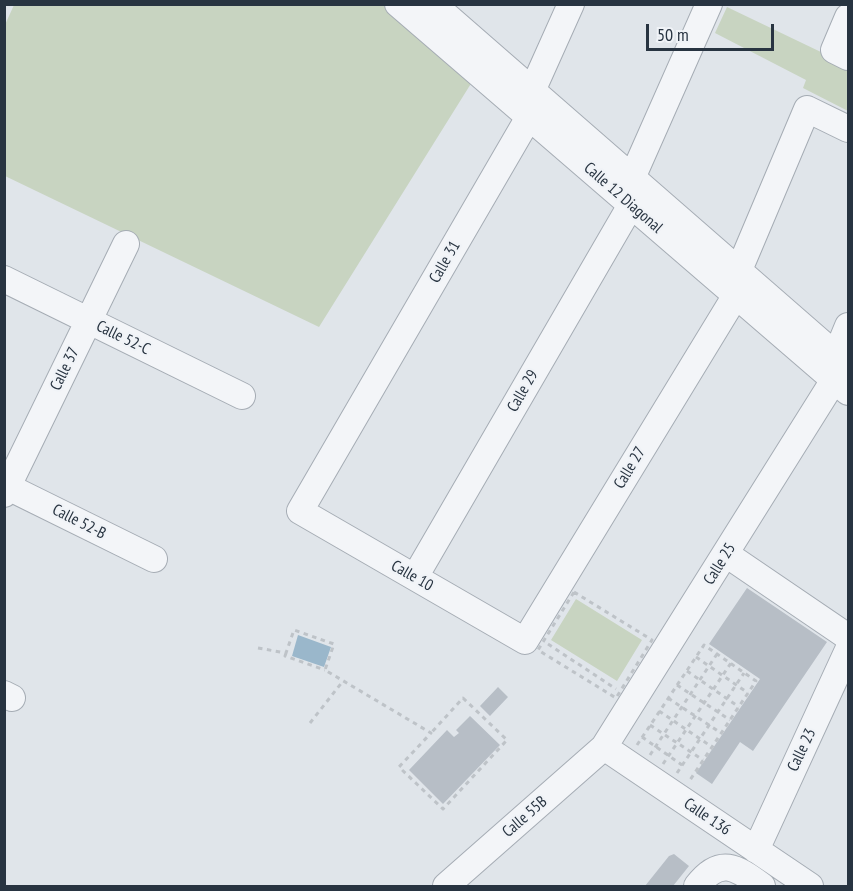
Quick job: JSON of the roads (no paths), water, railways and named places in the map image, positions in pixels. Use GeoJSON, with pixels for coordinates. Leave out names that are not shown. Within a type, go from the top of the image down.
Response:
{"type":"FeatureCollection","features":[{"type":"Feature","properties":{"kind":"street","name":"Calle 12 Diagonal"},"geometry":{"type":"LineString","coordinates":[[398,4],[631,205],[737,283],[842,373]]}},
{"type":"Feature","properties":{"kind":"street","name":"Calle 12 Diagonal"},"geometry":{"type":"LineString","coordinates":[[433,4],[632,178],[737,283]]}},
{"type":"Feature","properties":{"kind":"street","name":"Calle 31"},"geometry":{"type":"LineString","coordinates":[[300,511],[529,117],[532,91],[571,4]]}},
{"type":"Feature","properties":{"kind":"street"},"geometry":{"type":"LineString","coordinates":[[632,178],[709,4]]}},
{"type":"Feature","properties":{"kind":"street"},"geometry":{"type":"LineString","coordinates":[[841,53],[849,17]]}},
{"type":"Feature","properties":{"kind":"street","name":"Calle 27"},"geometry":{"type":"LineString","coordinates":[[525,641],[737,283],[807,110],[849,129]]}},
{"type":"Feature","properties":{"kind":"street","name":"Calle 29"},"geometry":{"type":"LineString","coordinates":[[415,577],[631,205]]}},
{"type":"Feature","properties":{"kind":"street","name":"Calle 37"},"geometry":{"type":"LineString","coordinates":[[6,488],[126,244]]}},
{"type":"Feature","properties":{"kind":"street","name":"Calle 52-C"},"geometry":{"type":"LineString","coordinates":[[4,279],[242,396]]}},
{"type":"Feature","properties":{"kind":"street","name":"Calle 25"},"geometry":{"type":"LineString","coordinates":[[604,747],[842,373],[849,326]]}},
{"type":"Feature","properties":{"kind":"street","name":"Calle 52-B"},"geometry":{"type":"LineString","coordinates":[[6,488],[154,559]]}},
{"type":"Feature","properties":{"kind":"street","name":"Calle 10"},"geometry":{"type":"LineString","coordinates":[[300,511],[525,641]]}},
{"type":"Feature","properties":{"kind":"street"},"geometry":{"type":"LineString","coordinates":[[726,554],[849,637]]}},
{"type":"Feature","properties":{"kind":"street","name":"Calle 23"},"geometry":{"type":"LineString","coordinates":[[756,850],[849,650]]}},
{"type":"Feature","properties":{"kind":"street","name":"Calle 136"},"geometry":{"type":"LineString","coordinates":[[604,747],[810,886]]}},
{"type":"Feature","properties":{"kind":"street","name":"Calle 55B"},"geometry":{"type":"LineString","coordinates":[[446,886],[604,747]]}},
{"type":"Feature","properties":{"kind":"street"},"geometry":{"type":"LineString","coordinates":[[697,886],[708,873],[724,867],[741,871],[762,886]]}},
{"type":"Feature","properties":{"kind":"water"},"geometry":{"type":"Polygon","coordinates":[[[298,635],[331,647],[324,667],[292,656],[298,635]]]}}]}
